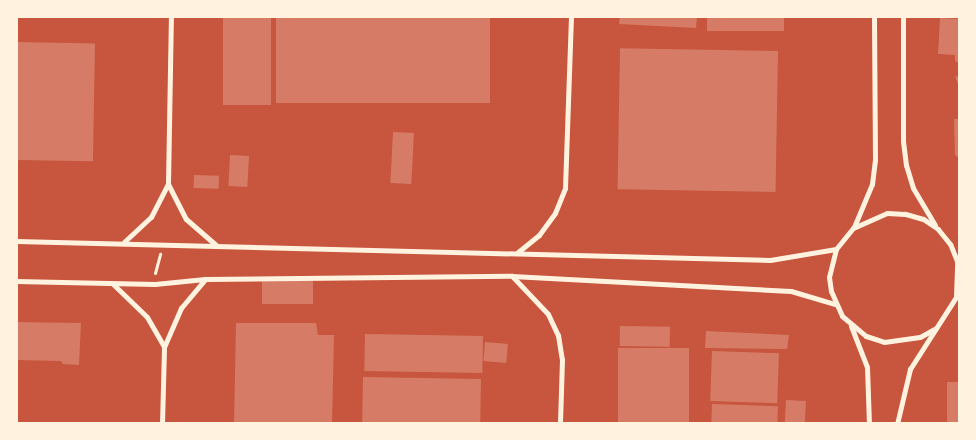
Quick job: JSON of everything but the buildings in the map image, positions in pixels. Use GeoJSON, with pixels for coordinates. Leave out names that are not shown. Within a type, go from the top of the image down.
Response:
{"type":"FeatureCollection","features":[{"type":"Feature","properties":{"kind":"street"},"geometry":{"type":"LineString","coordinates":[[123,243],[151,217],[168,184],[171,16]]}},
{"type":"Feature","properties":{"kind":"street"},"geometry":{"type":"LineString","coordinates":[[518,252],[539,235],[555,213],[566,188],[571,16]]}},
{"type":"Feature","properties":{"kind":"street"},"geometry":{"type":"LineString","coordinates":[[869,424],[867,368],[851,326],[835,304],[830,277],[836,249],[853,228],[870,192],[875,160],[874,16]]}},
{"type":"Feature","properties":{"kind":"street"},"geometry":{"type":"LineString","coordinates":[[897,424],[910,369],[936,328],[948,314],[956,297],[959,279],[957,261],[950,244],[924,210],[906,165],[903,141],[903,16]]}},
{"type":"Feature","properties":{"kind":"street"},"geometry":{"type":"LineString","coordinates":[[168,184],[186,219],[216,245]]}},
{"type":"Feature","properties":{"kind":"street"},"geometry":{"type":"LineString","coordinates":[[853,228],[869,218],[887,213],[905,214],[923,219],[938,229]]}},
{"type":"Feature","properties":{"kind":"street"},"geometry":{"type":"LineString","coordinates":[[16,241],[518,252],[770,260],[836,249]]}},
{"type":"Feature","properties":{"kind":"street"},"geometry":{"type":"LineString","coordinates":[[16,281],[155,284],[205,279],[512,276],[791,291],[835,304]]}},
{"type":"Feature","properties":{"kind":"street"},"geometry":{"type":"LineString","coordinates":[[512,276],[548,314],[558,336],[562,360],[560,424]]}},
{"type":"Feature","properties":{"kind":"street"},"geometry":{"type":"LineString","coordinates":[[162,424],[164,347],[181,308],[205,279]]}},
{"type":"Feature","properties":{"kind":"street"},"geometry":{"type":"LineString","coordinates":[[112,283],[147,317],[164,347]]}},
{"type":"Feature","properties":{"kind":"street"},"geometry":{"type":"LineString","coordinates":[[851,326],[866,336],[884,342],[920,337],[936,328]]}},
{"type":"Feature","properties":{"kind":"path"},"geometry":{"type":"LineString","coordinates":[[155,284],[160,244]]}}]}
